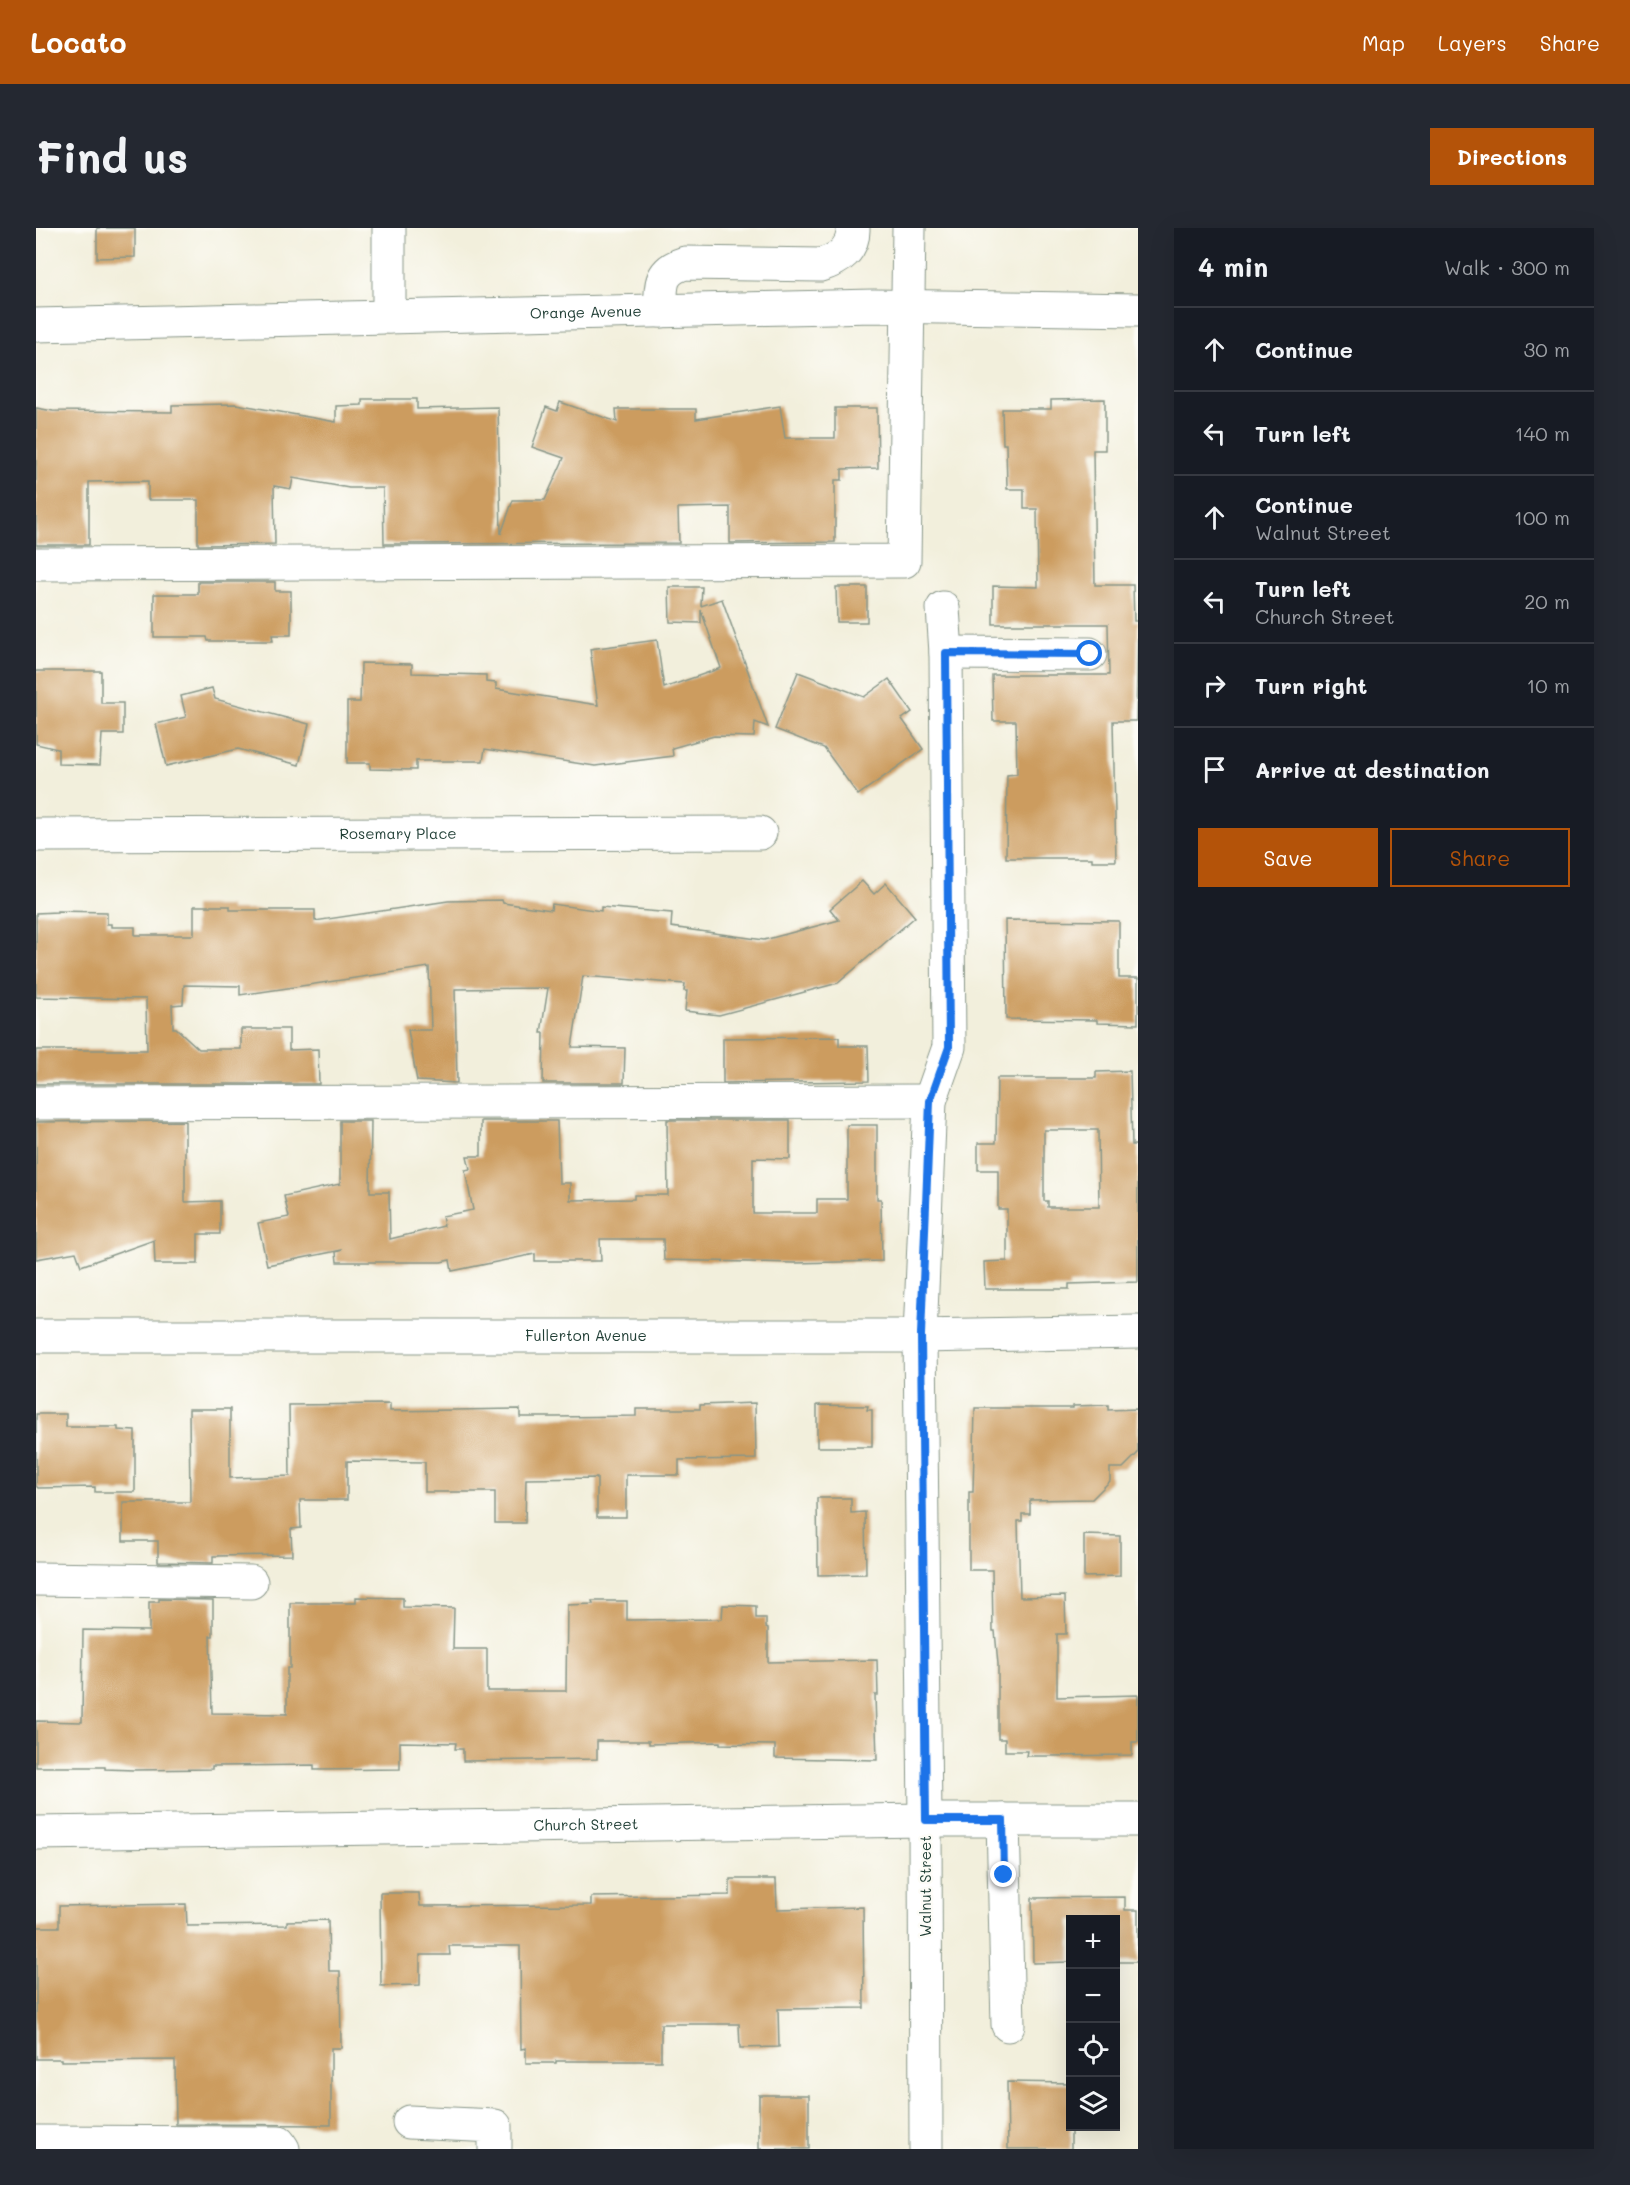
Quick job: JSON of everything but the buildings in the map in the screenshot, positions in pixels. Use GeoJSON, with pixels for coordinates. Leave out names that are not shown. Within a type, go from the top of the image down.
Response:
{"type":"FeatureCollection","features":[{"type":"Feature","properties":{"kind":"street"},"geometry":{"type":"LineString","coordinates":[[389,228],[389,317]]}},
{"type":"Feature","properties":{"kind":"street"},"geometry":{"type":"LineString","coordinates":[[661,310],[661,283],[667,272],[675,266],[685,263],[820,265],[832,262],[850,246],[853,228]]}},
{"type":"Feature","properties":{"kind":"street"},"geometry":{"type":"LineString","coordinates":[[36,564],[904,561],[909,228]]}},
{"type":"Feature","properties":{"kind":"street","name":"Orange Avenue"},"geometry":{"type":"LineString","coordinates":[[36,325],[909,306],[1138,310]]}},
{"type":"Feature","properties":{"kind":"street","name":"Walnut Street"},"geometry":{"type":"LineString","coordinates":[[926,2149],[926,1820],[921,1335],[930,1101],[949,1047],[946,653],[943,609]]}},
{"type":"Feature","properties":{"kind":"street"},"geometry":{"type":"LineString","coordinates":[[946,653],[1090,654]]}},
{"type":"Feature","properties":{"kind":"street","name":"Rosemary Place"},"geometry":{"type":"LineString","coordinates":[[36,835],[760,833]]}},
{"type":"Feature","properties":{"kind":"street"},"geometry":{"type":"LineString","coordinates":[[36,1103],[930,1101]]}},
{"type":"Feature","properties":{"kind":"street","name":"Fullerton Avenue"},"geometry":{"type":"LineString","coordinates":[[36,1336],[921,1335],[1138,1332]]}},
{"type":"Feature","properties":{"kind":"street"},"geometry":{"type":"LineString","coordinates":[[36,1579],[250,1581]]}},
{"type":"Feature","properties":{"kind":"street","name":"Church Street"},"geometry":{"type":"LineString","coordinates":[[36,1833],[926,1820],[1138,1820]]}},
{"type":"Feature","properties":{"kind":"street"},"geometry":{"type":"LineString","coordinates":[[1003,1820],[1008,2025]]}},
{"type":"Feature","properties":{"kind":"street"},"geometry":{"type":"LineString","coordinates":[[409,2122],[495,2126],[495,2149]]}},
{"type":"Feature","properties":{"kind":"street"},"geometry":{"type":"LineString","coordinates":[[36,2142],[279,2143],[283,2149]]}},
{"type":"Feature","properties":{"kind":"route"},"geometry":{"type":"LineString","coordinates":[[1004,1875],[1003,1820],[926,1820],[921,1335],[930,1101],[949,1047],[946,653],[1090,654]]}}]}
